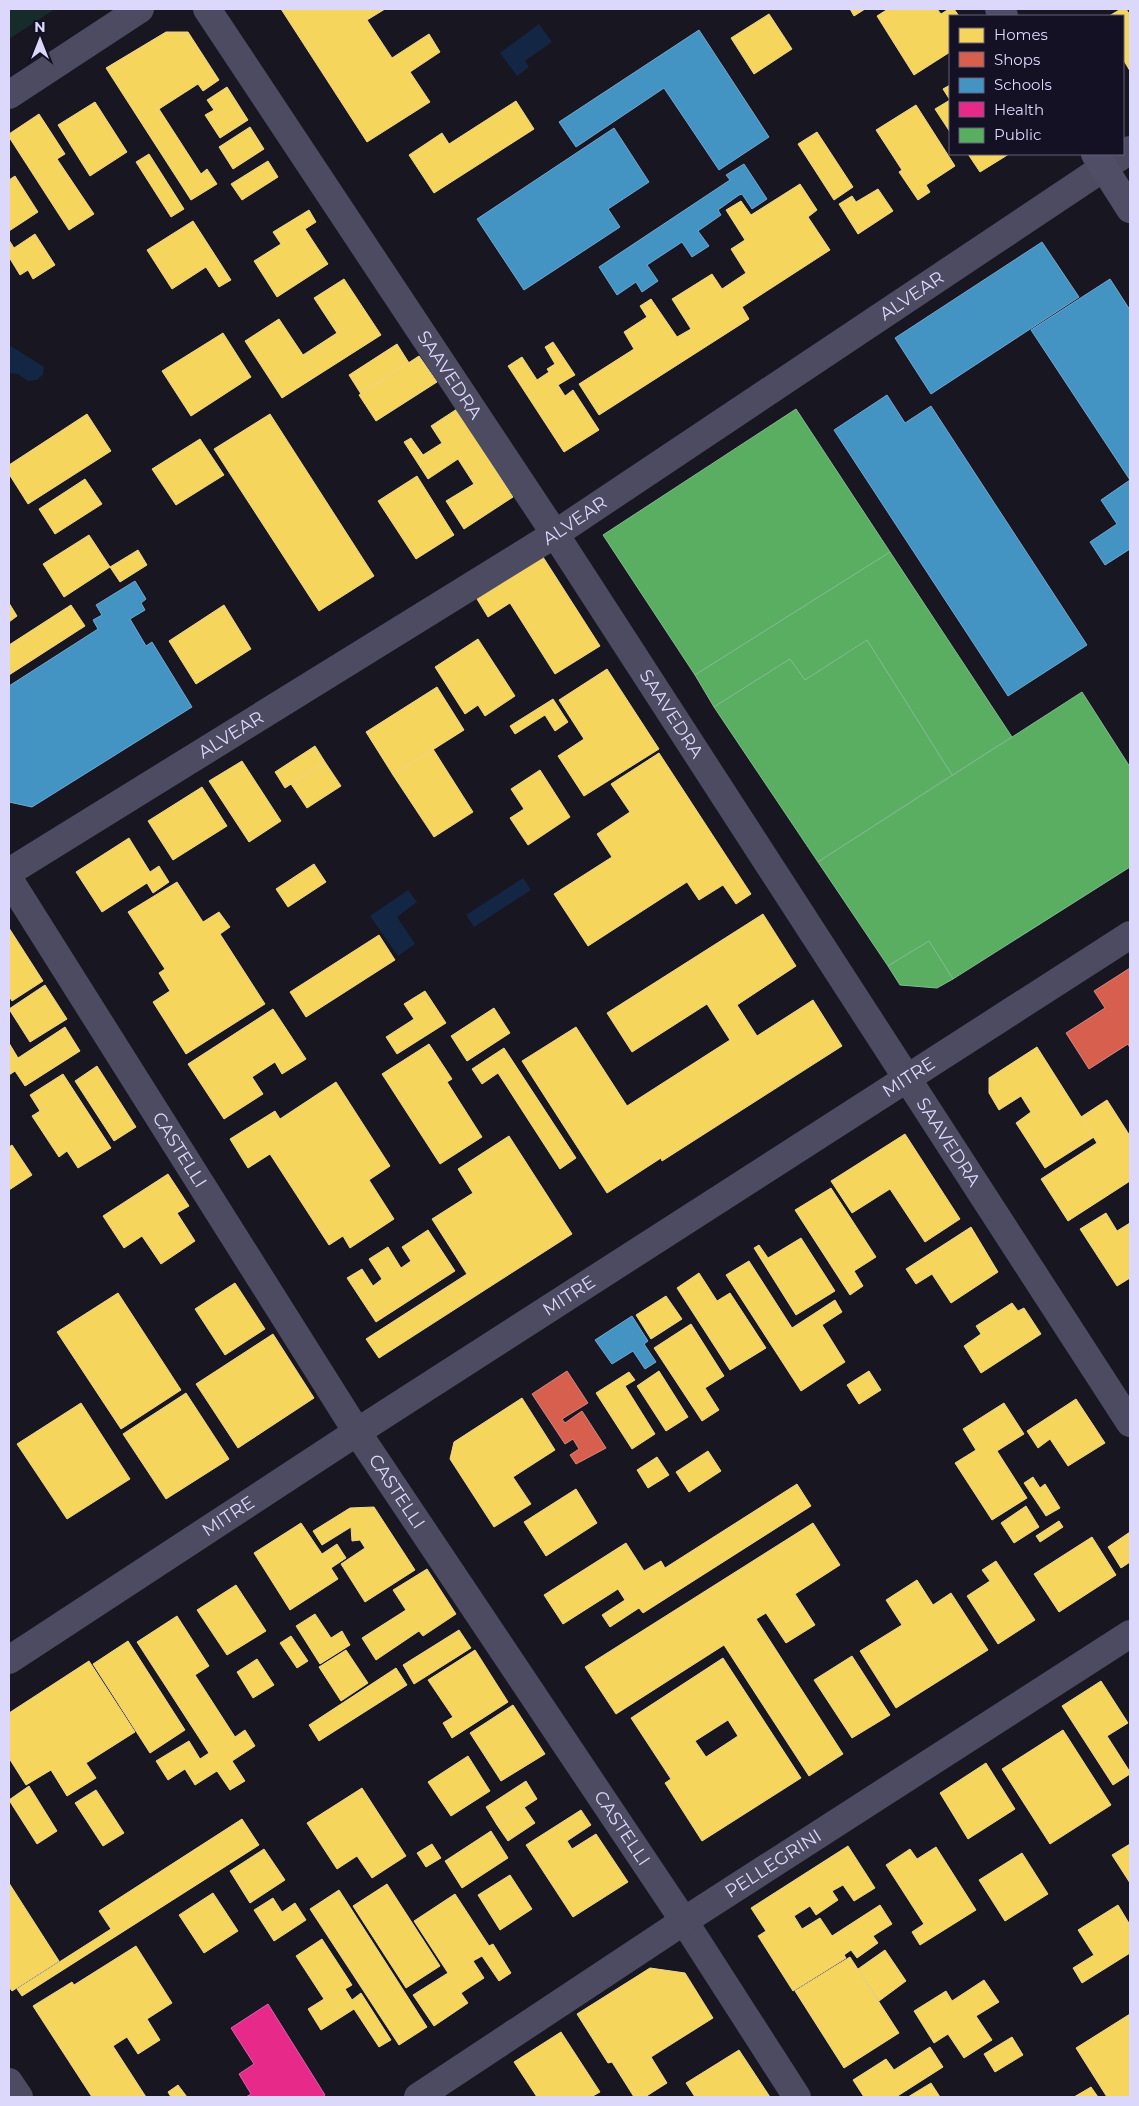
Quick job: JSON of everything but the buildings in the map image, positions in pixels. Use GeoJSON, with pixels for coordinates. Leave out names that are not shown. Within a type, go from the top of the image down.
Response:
{"type":"FeatureCollection","features":[{"type":"Feature","properties":{"kind":"main road"},"geometry":{"type":"LineString","coordinates":[[1099,160],[1130,209]]}},
{"type":"Feature","properties":{"kind":"street"},"geometry":{"type":"LineString","coordinates":[[9,95],[140,9]]}},
{"type":"Feature","properties":{"kind":"street","name":"SAAVEDRA"},"geometry":{"type":"LineString","coordinates":[[207,9],[555,534],[1130,1423]]}},
{"type":"Feature","properties":{"kind":"street","name":"ALVEAR"},"geometry":{"type":"LineString","coordinates":[[9,872],[555,534],[1099,160],[1114,155]]}},
{"type":"Feature","properties":{"kind":"street","name":"CASTELLI"},"geometry":{"type":"LineString","coordinates":[[9,879],[357,1432],[684,1921],[797,2097]]}},
{"type":"Feature","properties":{"kind":"street","name":"MITRE"},"geometry":{"type":"LineString","coordinates":[[9,1660],[357,1432],[1130,935]]}},
{"type":"Feature","properties":{"kind":"street","name":"PELLEGRINI"},"geometry":{"type":"LineString","coordinates":[[418,2097],[684,1921],[1130,1634]]}},
{"type":"Feature","properties":{"kind":"street"},"geometry":{"type":"LineString","coordinates":[[9,2082],[19,2097]]}},
{"type":"Feature","properties":{"kind":"green space"},"geometry":{"type":"Polygon","coordinates":[[[9,9],[55,9],[9,39],[9,9]]]}},
{"type":"Feature","properties":{"kind":"water"},"geometry":{"type":"Polygon","coordinates":[[[539,24],[552,42],[525,61],[529,67],[517,76],[500,53],[539,24]]]}},
{"type":"Feature","properties":{"kind":"water"},"geometry":{"type":"Polygon","coordinates":[[[9,345],[44,367],[43,374],[37,380],[28,381],[18,374],[9,373],[9,345]]]}},
{"type":"Feature","properties":{"kind":"water"},"geometry":{"type":"Polygon","coordinates":[[[523,878],[531,890],[474,927],[466,915],[523,878]]]}},
{"type":"Feature","properties":{"kind":"water"},"geometry":{"type":"Polygon","coordinates":[[[408,890],[417,902],[397,917],[415,944],[398,956],[370,916],[408,890]]]}}]}
